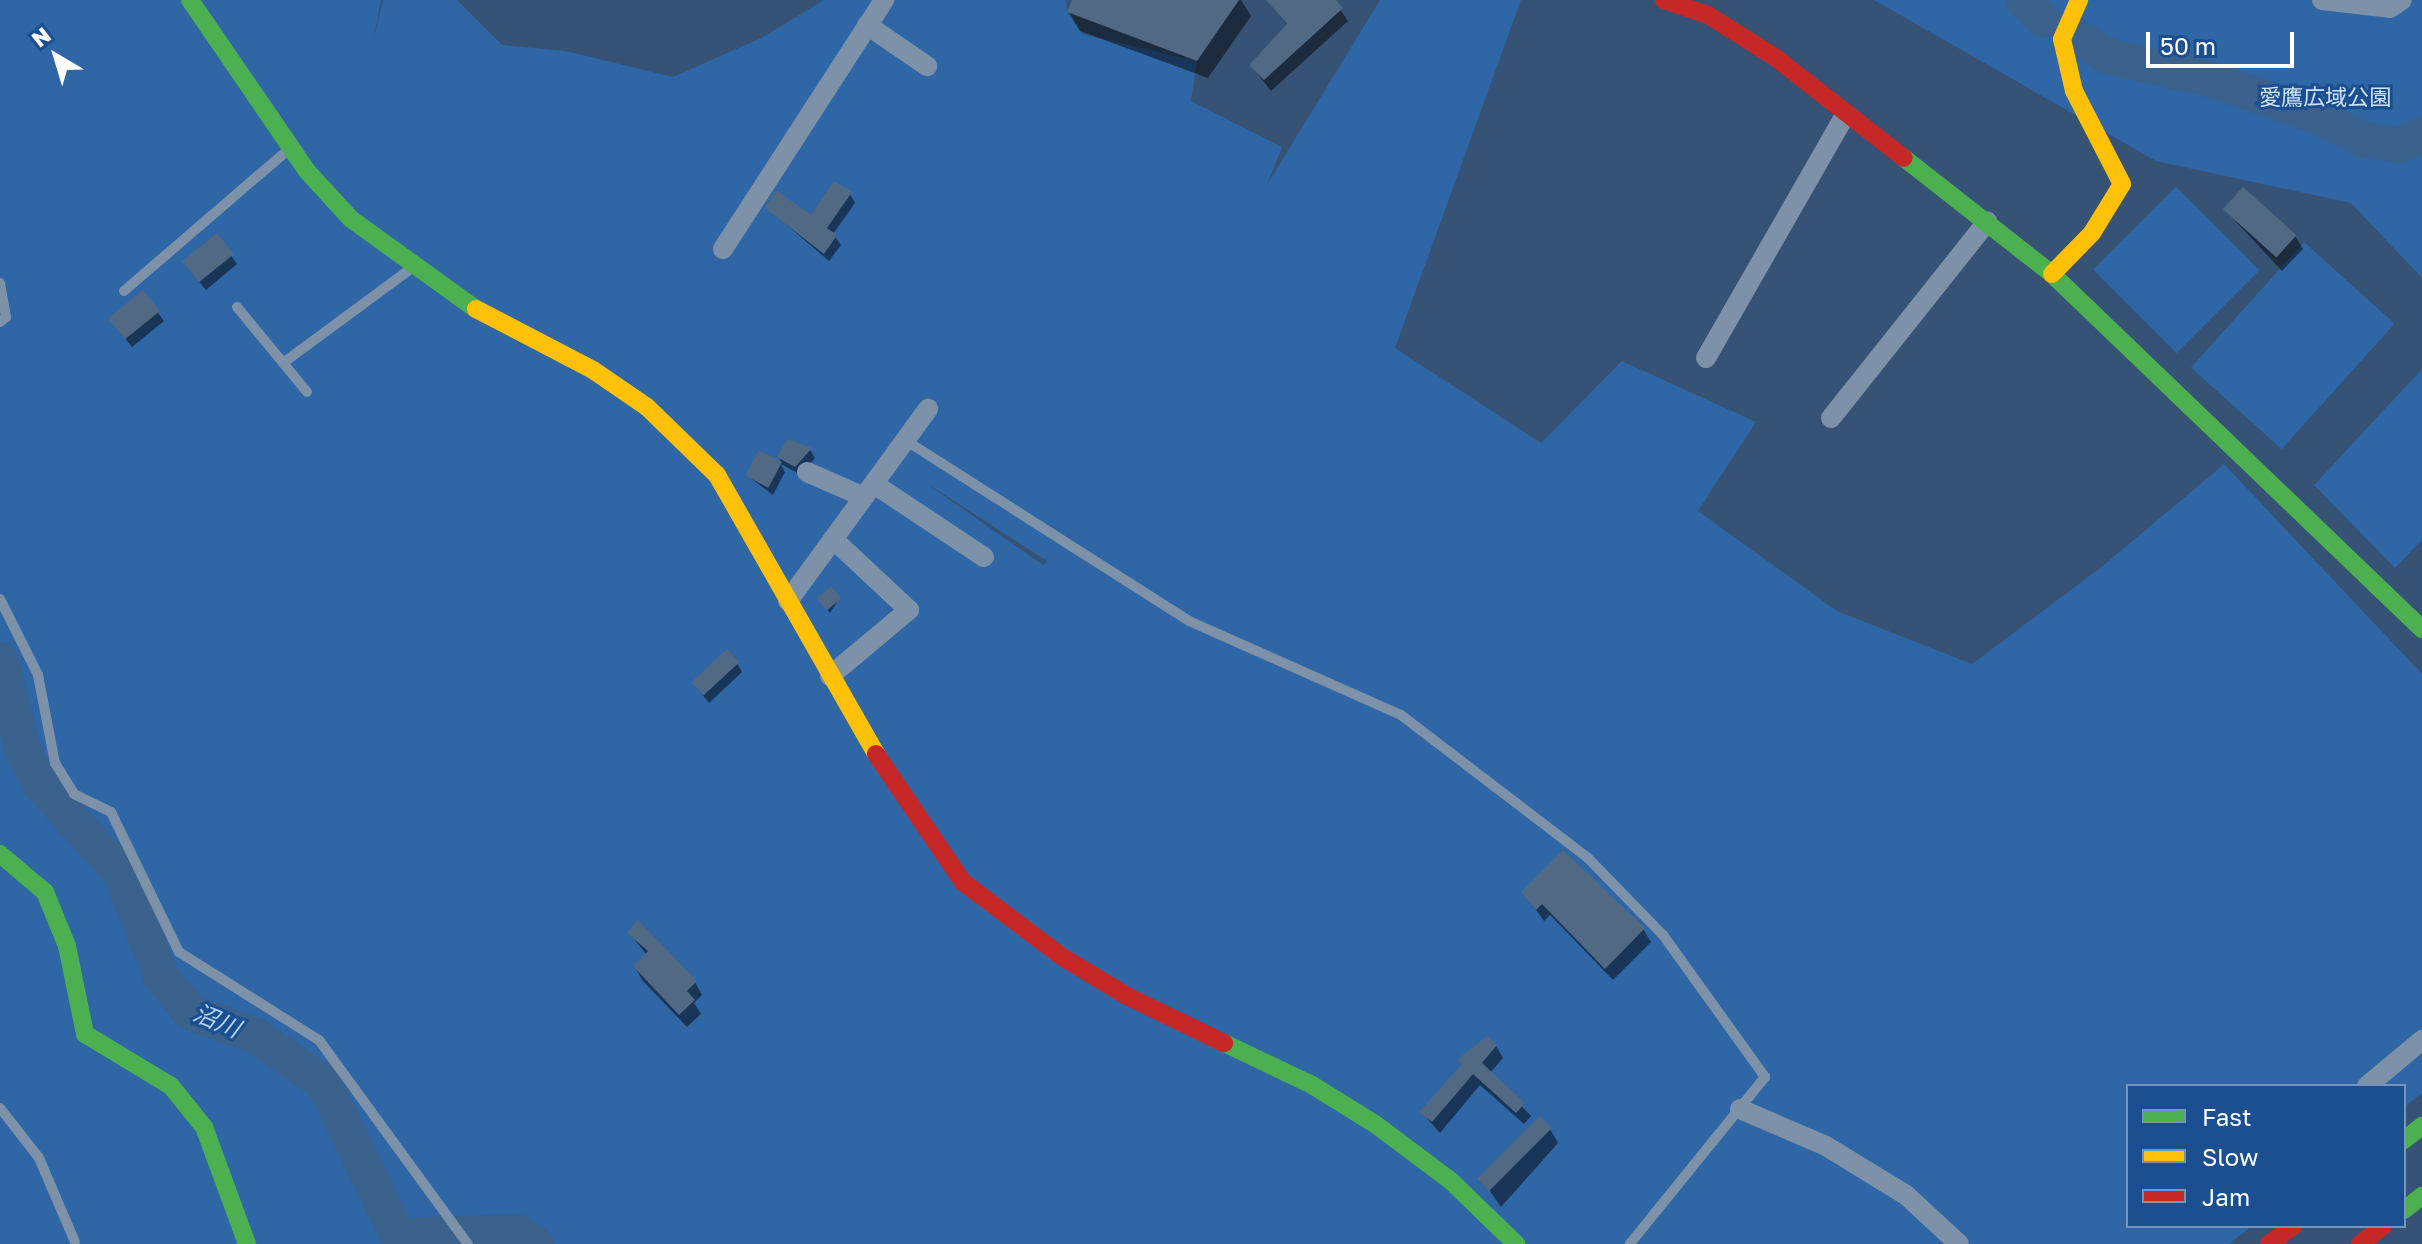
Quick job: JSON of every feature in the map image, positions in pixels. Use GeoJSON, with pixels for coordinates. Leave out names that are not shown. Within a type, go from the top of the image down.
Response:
{"type":"FeatureCollection","features":[{"type":"Feature","properties":{"kind":"main road"},"geometry":{"type":"LineString","coordinates":[[190,0],[290,148],[351,219],[413,267],[479,311],[593,370],[671,427],[717,475],[854,722],[963,882],[1064,958],[1127,996],[1312,1085],[1375,1124],[1451,1181],[1516,1244]]}},
{"type":"Feature","properties":{"kind":"main road"},"geometry":{"type":"LineString","coordinates":[[1664,0],[1719,22],[1776,58],[2052,274],[2422,629]]}},
{"type":"Feature","properties":{"kind":"main road"},"geometry":{"type":"LineString","coordinates":[[2052,274],[2092,233],[2122,184],[2074,91],[2062,39],[2079,0]]}},
{"type":"Feature","properties":{"kind":"main road"},"geometry":{"type":"LineString","coordinates":[[0,854],[45,892],[67,946],[85,1034],[171,1086],[204,1127],[247,1244]]}},
{"type":"Feature","properties":{"kind":"main road"},"geometry":{"type":"LineString","coordinates":[[2406,1138],[2422,1126]]}},
{"type":"Feature","properties":{"kind":"main road"},"geometry":{"type":"LineString","coordinates":[[2406,1208],[2422,1196]]}},
{"type":"Feature","properties":{"kind":"main road"},"geometry":{"type":"LineString","coordinates":[[2269,1244],[2290,1228]]}},
{"type":"Feature","properties":{"kind":"main road"},"geometry":{"type":"LineString","coordinates":[[2360,1244],[2380,1228]]}},
{"type":"Feature","properties":{"kind":"street"},"geometry":{"type":"LineString","coordinates":[[723,249],[884,0]]}},
{"type":"Feature","properties":{"kind":"street"},"geometry":{"type":"LineString","coordinates":[[2322,0],[2390,8],[2402,0]]}},
{"type":"Feature","properties":{"kind":"street"},"geometry":{"type":"LineString","coordinates":[[867,25],[927,66]]}},
{"type":"Feature","properties":{"kind":"street"},"geometry":{"type":"LineString","coordinates":[[1706,358],[1846,114]]}},
{"type":"Feature","properties":{"kind":"street"},"geometry":{"type":"LineString","coordinates":[[1831,418],[1987,222]]}},
{"type":"Feature","properties":{"kind":"street"},"geometry":{"type":"LineString","coordinates":[[788,601],[928,409]]}},
{"type":"Feature","properties":{"kind":"street"},"geometry":{"type":"LineString","coordinates":[[807,472],[869,490],[984,557]]}},
{"type":"Feature","properties":{"kind":"street"},"geometry":{"type":"LineString","coordinates":[[830,676],[909,610],[833,539]]}},
{"type":"Feature","properties":{"kind":"street"},"geometry":{"type":"LineString","coordinates":[[2369,1084],[2422,1040]]}},
{"type":"Feature","properties":{"kind":"street"},"geometry":{"type":"LineString","coordinates":[[1740,1109],[1826,1146],[1906,1195],[1959,1244]]}},
{"type":"Feature","properties":{"kind":"lane"},"geometry":{"type":"LineString","coordinates":[[124,291],[290,148]]}},
{"type":"Feature","properties":{"kind":"lane"},"geometry":{"type":"LineString","coordinates":[[283,363],[413,267]]}},
{"type":"Feature","properties":{"kind":"lane"},"geometry":{"type":"LineString","coordinates":[[0,283],[6,317],[0,322]]}},
{"type":"Feature","properties":{"kind":"lane"},"geometry":{"type":"LineString","coordinates":[[237,307],[307,392]]}},
{"type":"Feature","properties":{"kind":"lane"},"geometry":{"type":"LineString","coordinates":[[905,440],[1189,621],[1401,715],[1491,779],[1588,858],[1663,935],[1765,1077],[1630,1244]]}},
{"type":"Feature","properties":{"kind":"lane"},"geometry":{"type":"LineString","coordinates":[[0,599],[38,675],[55,763],[74,794],[111,812],[179,952],[319,1040],[468,1244]]}},
{"type":"Feature","properties":{"kind":"lane"},"geometry":{"type":"LineString","coordinates":[[0,1108],[39,1158],[75,1242]]}},
{"type":"Feature","properties":{"kind":"green space"},"geometry":{"type":"Polygon","coordinates":[[[0,0],[381,0],[374,38],[383,0],[457,0],[502,45],[566,51],[673,77],[761,38],[824,0],[1066,0],[1067,12],[1082,34],[1197,61],[1191,101],[1282,147],[1267,185],[1380,0],[1521,0],[1395,348],[1541,443],[1622,361],[1756,422],[1698,511],[1837,611],[1972,664],[2104,565],[2224,464],[2422,674],[2422,1093],[2406,1105],[2406,1084],[2126,1084],[2126,1228],[2249,1228],[2229,1244],[0,1244],[0,0]],[[923,481],[1043,565],[1047,561],[923,481]]]}},
{"type":"Feature","properties":{"kind":"green space","name":"愛鷹広域公園"},"geometry":{"type":"Polygon","coordinates":[[[1874,0],[2422,0],[2422,278],[2351,203],[2156,161],[1874,0]]]}},
{"type":"Feature","properties":{"kind":"green space"},"geometry":{"type":"Polygon","coordinates":[[[2176,187],[2259,270],[2177,353],[2093,270],[2176,187]]]}},
{"type":"Feature","properties":{"kind":"green space"},"geometry":{"type":"Polygon","coordinates":[[[2304,242],[2395,324],[2282,449],[2191,368],[2304,242]]]}},
{"type":"Feature","properties":{"kind":"green space"},"geometry":{"type":"Polygon","coordinates":[[[2422,369],[2422,540],[2395,568],[2314,485],[2422,369]]]}},
{"type":"Feature","properties":{"kind":"building"},"geometry":{"type":"Polygon","coordinates":[[[1072,0],[1239,0],[1197,61],[1067,12],[1072,0]]]}},
{"type":"Feature","properties":{"kind":"building"},"geometry":{"type":"Polygon","coordinates":[[[1266,0],[1336,0],[1343,8],[1264,80],[1249,65],[1287,24],[1266,0]]]}},
{"type":"Feature","properties":{"kind":"building"},"geometry":{"type":"Polygon","coordinates":[[[834,181],[852,192],[827,228],[837,235],[824,254],[765,208],[776,190],[811,215],[834,181]]]}},
{"type":"Feature","properties":{"kind":"building"},"geometry":{"type":"Polygon","coordinates":[[[2243,187],[2297,235],[2276,257],[2223,209],[2243,187]]]}},
{"type":"Feature","properties":{"kind":"building"},"geometry":{"type":"Polygon","coordinates":[[[217,233],[234,254],[199,282],[182,261],[217,233]]]}},
{"type":"Feature","properties":{"kind":"building"},"geometry":{"type":"Polygon","coordinates":[[[143,290],[160,311],[125,339],[108,318],[143,290]]]}},
{"type":"Feature","properties":{"kind":"building"},"geometry":{"type":"Polygon","coordinates":[[[787,439],[812,448],[795,467],[777,457],[787,439]]]}},
{"type":"Feature","properties":{"kind":"building"},"geometry":{"type":"Polygon","coordinates":[[[759,450],[782,462],[768,488],[745,476],[759,450]]]}},
{"type":"Feature","properties":{"kind":"building"},"geometry":{"type":"Polygon","coordinates":[[[831,586],[841,598],[827,610],[816,598],[831,586]]]}},
{"type":"Feature","properties":{"kind":"building"},"geometry":{"type":"Polygon","coordinates":[[[727,649],[739,662],[703,696],[691,682],[727,649]]]}},
{"type":"Feature","properties":{"kind":"building"},"geometry":{"type":"Polygon","coordinates":[[[1563,850],[1645,928],[1605,969],[1542,904],[1536,910],[1521,892],[1563,850]]]}},
{"type":"Feature","properties":{"kind":"building"},"geometry":{"type":"Polygon","coordinates":[[[638,920],[697,981],[687,991],[695,1000],[679,1015],[633,966],[648,951],[627,933],[638,920]]]}},
{"type":"Feature","properties":{"kind":"building"},"geometry":{"type":"Polygon","coordinates":[[[1487,1036],[1497,1045],[1482,1063],[1525,1103],[1516,1113],[1473,1074],[1432,1122],[1419,1112],[1462,1064],[1458,1059],[1487,1036]]]}},
{"type":"Feature","properties":{"kind":"building"},"geometry":{"type":"Polygon","coordinates":[[[1540,1116],[1552,1128],[1489,1191],[1477,1179],[1540,1116]]]}},
{"type":"Feature","properties":{"kind":"waterway"},"geometry":{"type":"LineString","coordinates":[[2023,0],[2043,19]]}},
{"type":"Feature","properties":{"kind":"waterway"},"geometry":{"type":"LineString","coordinates":[[2071,33],[2107,56],[2205,78],[2315,115],[2364,140],[2400,145],[2422,135]]}},
{"type":"Feature","properties":{"kind":"waterway","name":"沼川"},"geometry":{"type":"LineString","coordinates":[[0,660],[22,747],[39,783],[120,872],[161,976],[190,1012],[256,1036],[324,1083],[398,1236],[518,1232],[536,1244]]}},
{"type":"Feature","properties":{"kind":"traffic: fast"},"geometry":{"type":"LineString","coordinates":[[190,0],[307,171],[351,219],[476,309]]}},
{"type":"Feature","properties":{"kind":"traffic: fast"},"geometry":{"type":"LineString","coordinates":[[1904,158],[2052,274],[2422,629]]}},
{"type":"Feature","properties":{"kind":"traffic: fast"},"geometry":{"type":"LineString","coordinates":[[0,854],[45,892],[67,946],[85,1034],[171,1086],[204,1127],[247,1244]]}},
{"type":"Feature","properties":{"kind":"traffic: fast"},"geometry":{"type":"LineString","coordinates":[[1224,1043],[1312,1085],[1375,1124],[1451,1181],[1516,1244]]}},
{"type":"Feature","properties":{"kind":"traffic: fast"},"geometry":{"type":"LineString","coordinates":[[2406,1138],[2422,1126]]}},
{"type":"Feature","properties":{"kind":"traffic: fast"},"geometry":{"type":"LineString","coordinates":[[2406,1208],[2422,1196]]}},
{"type":"Feature","properties":{"kind":"traffic: slow"},"geometry":{"type":"LineString","coordinates":[[2052,274],[2092,233],[2122,184],[2074,91],[2062,39],[2079,0]]}},
{"type":"Feature","properties":{"kind":"traffic: slow"},"geometry":{"type":"LineString","coordinates":[[476,309],[593,370],[647,407],[717,475],[876,754]]}},
{"type":"Feature","properties":{"kind":"traffic: jam"},"geometry":{"type":"LineString","coordinates":[[1664,0],[1708,15],[1776,58],[1904,158]]}},
{"type":"Feature","properties":{"kind":"traffic: jam"},"geometry":{"type":"LineString","coordinates":[[876,754],[963,882],[1064,958],[1127,996],[1224,1043]]}},
{"type":"Feature","properties":{"kind":"traffic: jam"},"geometry":{"type":"LineString","coordinates":[[2269,1244],[2290,1228]]}},
{"type":"Feature","properties":{"kind":"traffic: jam"},"geometry":{"type":"LineString","coordinates":[[2360,1244],[2380,1228]]}}]}
